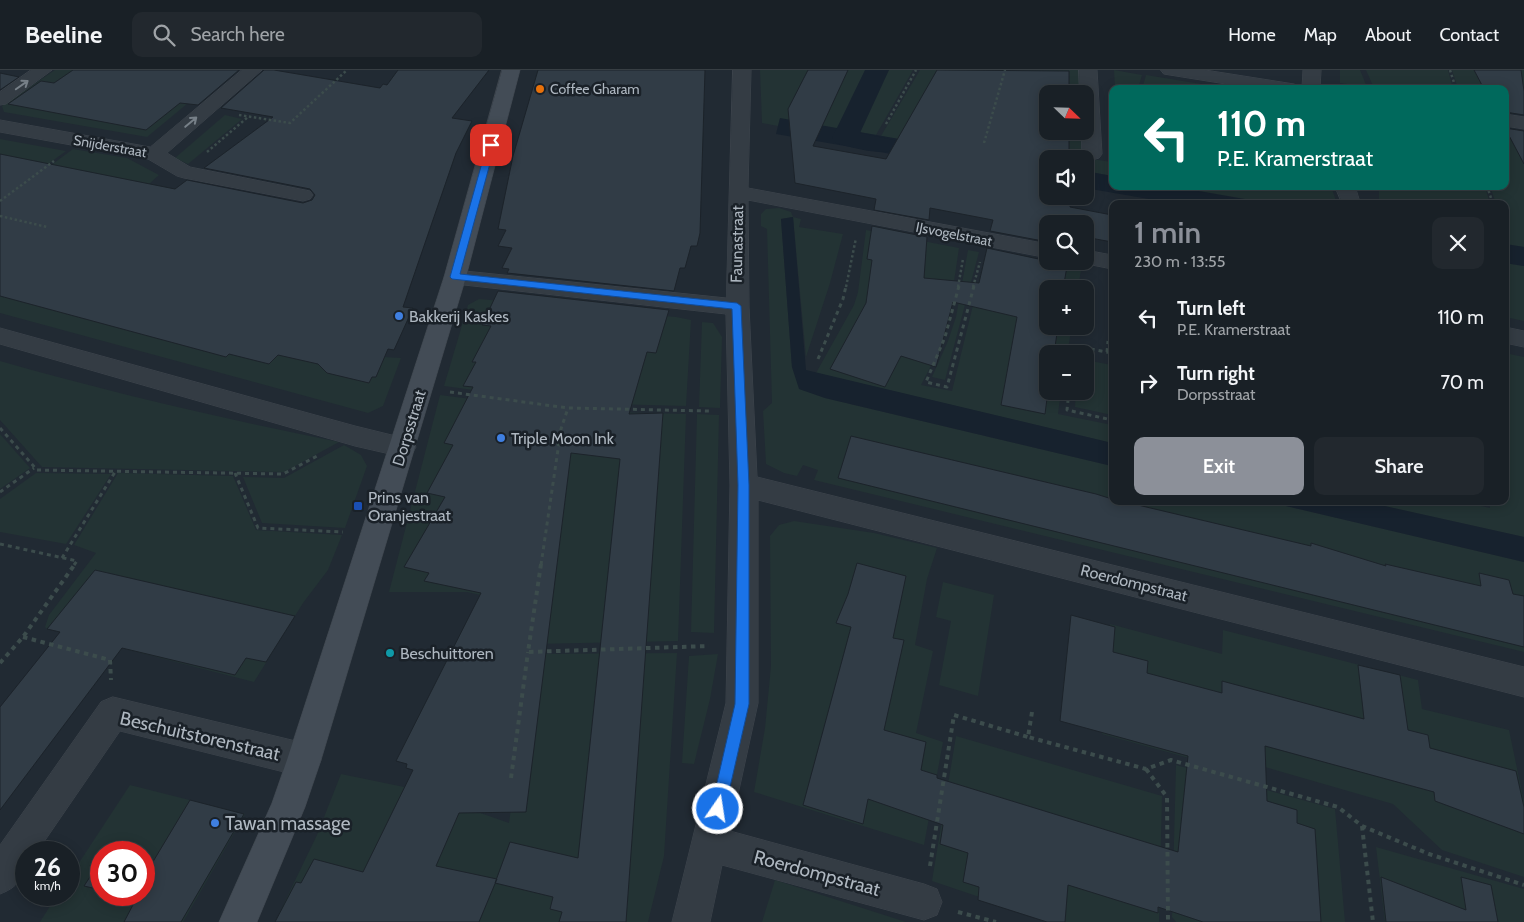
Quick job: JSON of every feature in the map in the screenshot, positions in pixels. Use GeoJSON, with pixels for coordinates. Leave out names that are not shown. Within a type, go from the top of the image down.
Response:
{"type":"FeatureCollection","features":[{"type":"Feature","properties":{"kind":"street"},"geometry":{"type":"LineString","coordinates":[[0,100],[43,70]]}},
{"type":"Feature","properties":{"kind":"street"},"geometry":{"type":"LineString","coordinates":[[154,154],[253,70]]}},
{"type":"Feature","properties":{"kind":"street","name":"Dorpsstraat"},"geometry":{"type":"LineString","coordinates":[[238,922],[288,807],[304,760],[455,277],[511,70]]}},
{"type":"Feature","properties":{"kind":"street","name":"Faunastraat"},"geometry":{"type":"LineString","coordinates":[[691,922],[742,704],[744,485],[737,306],[742,70]]}},
{"type":"Feature","properties":{"kind":"street"},"geometry":{"type":"LineString","coordinates":[[1088,70],[1092,150]]}},
{"type":"Feature","properties":{"kind":"street"},"geometry":{"type":"LineString","coordinates":[[1170,70],[1268,85]]}},
{"type":"Feature","properties":{"kind":"street"},"geometry":{"type":"LineString","coordinates":[[1311,85],[1312,70]]}},
{"type":"Feature","properties":{"kind":"street"},"geometry":{"type":"LineString","coordinates":[[1509,121],[1524,123]]}},
{"type":"Feature","properties":{"kind":"street","name":"Snijderstraat"},"geometry":{"type":"LineString","coordinates":[[0,126],[154,154],[184,172],[303,195]]}},
{"type":"Feature","properties":{"kind":"street","name":"IJsvogelstraat"},"geometry":{"type":"LineString","coordinates":[[738,192],[1039,249]]}},
{"type":"Feature","properties":{"kind":"street"},"geometry":{"type":"LineString","coordinates":[[1094,259],[1109,261]]}},
{"type":"Feature","properties":{"kind":"street"},"geometry":{"type":"LineString","coordinates":[[455,277],[737,306]]}},
{"type":"Feature","properties":{"kind":"street"},"geometry":{"type":"LineString","coordinates":[[0,336],[355,436],[403,447]]}},
{"type":"Feature","properties":{"kind":"street"},"geometry":{"type":"LineString","coordinates":[[1509,336],[1524,339]]}},
{"type":"Feature","properties":{"kind":"street","name":"Roerdompstraat"},"geometry":{"type":"LineString","coordinates":[[744,485],[1524,682]]}},
{"type":"Feature","properties":{"kind":"street","name":"Beschuitstorenstraat"},"geometry":{"type":"LineString","coordinates":[[0,876],[114,713],[304,760]]}},
{"type":"Feature","properties":{"kind":"street","name":"Roerdompstraat"},"geometry":{"type":"LineString","coordinates":[[710,844],[924,902]]}},
{"type":"Feature","properties":{"kind":"path"},"geometry":{"type":"LineString","coordinates":[[207,109],[290,123],[347,70]]}},
{"type":"Feature","properties":{"kind":"path"},"geometry":{"type":"LineString","coordinates":[[886,124],[916,70]]}},
{"type":"Feature","properties":{"kind":"path"},"geometry":{"type":"LineString","coordinates":[[984,143],[1005,70]]}},
{"type":"Feature","properties":{"kind":"path"},"geometry":{"type":"LineString","coordinates":[[1450,70],[1455,85]]}},
{"type":"Feature","properties":{"kind":"path"},"geometry":{"type":"LineString","coordinates":[[184,172],[248,116]]}},
{"type":"Feature","properties":{"kind":"path"},"geometry":{"type":"LineString","coordinates":[[0,201],[82,141]]}},
{"type":"Feature","properties":{"kind":"path"},"geometry":{"type":"LineString","coordinates":[[0,216],[47,227]]}},
{"type":"Feature","properties":{"kind":"path"},"geometry":{"type":"LineString","coordinates":[[818,359],[843,299],[861,216]]}},
{"type":"Feature","properties":{"kind":"path"},"geometry":{"type":"LineString","coordinates":[[976,238],[947,387],[926,382],[940,356],[952,323],[976,238]]}},
{"type":"Feature","properties":{"kind":"path"},"geometry":{"type":"LineString","coordinates":[[1094,350],[1107,352],[1108,341]]}},
{"type":"Feature","properties":{"kind":"path"},"geometry":{"type":"LineString","coordinates":[[419,393],[446,392],[568,408],[741,412]]}},
{"type":"Feature","properties":{"kind":"path"},"geometry":{"type":"LineString","coordinates":[[1068,400],[1067,410],[1109,419]]}},
{"type":"Feature","properties":{"kind":"path"},"geometry":{"type":"LineString","coordinates":[[511,778],[561,429],[568,408]]}},
{"type":"Feature","properties":{"kind":"path"},"geometry":{"type":"LineString","coordinates":[[0,428],[37,470],[284,474],[355,436]]}},
{"type":"Feature","properties":{"kind":"path"},"geometry":{"type":"LineString","coordinates":[[0,492],[34,468]]}},
{"type":"Feature","properties":{"kind":"path"},"geometry":{"type":"LineString","coordinates":[[62,558],[116,471]]}},
{"type":"Feature","properties":{"kind":"path"},"geometry":{"type":"LineString","coordinates":[[235,473],[258,528],[376,533]]}},
{"type":"Feature","properties":{"kind":"path"},"geometry":{"type":"LineString","coordinates":[[0,544],[77,562],[22,637],[0,663]]}},
{"type":"Feature","properties":{"kind":"path"},"geometry":{"type":"LineString","coordinates":[[22,637],[110,660],[114,713]]}},
{"type":"Feature","properties":{"kind":"path"},"geometry":{"type":"LineString","coordinates":[[528,652],[743,645]]}},
{"type":"Feature","properties":{"kind":"path"},"geometry":{"type":"LineString","coordinates":[[1028,737],[1032,712]]}},
{"type":"Feature","properties":{"kind":"path"},"geometry":{"type":"LineString","coordinates":[[924,902],[954,715],[1146,769],[1171,760],[1338,807],[1362,826],[1429,854],[1524,885]]}},
{"type":"Feature","properties":{"kind":"path"},"geometry":{"type":"LineString","coordinates":[[1146,769],[1167,797],[1168,922]]}},
{"type":"Feature","properties":{"kind":"path"},"geometry":{"type":"LineString","coordinates":[[1362,826],[1373,922]]}},
{"type":"Feature","properties":{"kind":"shaded area"},"geometry":{"type":"Polygon","coordinates":[[[55,70],[228,70],[147,137],[4,112],[2,106],[55,70]]]}},
{"type":"Feature","properties":{"kind":"shaded area"},"geometry":{"type":"Polygon","coordinates":[[[760,70],[913,70],[876,135],[780,119],[778,126],[762,123],[760,70]]]}},
{"type":"Feature","properties":{"kind":"shaded area"},"geometry":{"type":"Polygon","coordinates":[[[920,70],[1003,70],[983,144],[987,145],[1007,70],[1080,70],[1081,85],[1039,85],[1039,140],[1083,140],[1084,150],[1039,150],[1039,164],[881,136],[920,70]]]}},
{"type":"Feature","properties":{"kind":"shaded area"},"geometry":{"type":"Polygon","coordinates":[[[1114,70],[1142,75],[1139,85],[1115,85],[1114,70]]]}},
{"type":"Feature","properties":{"kind":"shaded area"},"geometry":{"type":"Polygon","coordinates":[[[1340,70],[1360,70],[1366,85],[1354,85],[1340,83],[1340,70]]]}},
{"type":"Feature","properties":{"kind":"shaded area"},"geometry":{"type":"Polygon","coordinates":[[[1366,70],[1448,70],[1452,85],[1373,85],[1366,70]]]}},
{"type":"Feature","properties":{"kind":"shaded area"},"geometry":{"type":"Polygon","coordinates":[[[1452,70],[1524,70],[1524,111],[1509,94],[1509,85],[1457,85],[1452,70]]]}},
{"type":"Feature","properties":{"kind":"shaded area"},"geometry":{"type":"Polygon","coordinates":[[[1146,75],[1208,85],[1143,85],[1146,75]]]}},
{"type":"Feature","properties":{"kind":"shaded area"},"geometry":{"type":"Polygon","coordinates":[[[225,115],[242,119],[188,164],[175,158],[225,115]]]}},
{"type":"Feature","properties":{"kind":"shaded area"},"geometry":{"type":"Polygon","coordinates":[[[1509,130],[1524,132],[1524,247],[1509,245],[1509,200],[1495,200],[1491,190],[1509,190],[1509,130]]]}},
{"type":"Feature","properties":{"kind":"shaded area"},"geometry":{"type":"Polygon","coordinates":[[[0,139],[66,151],[0,199],[0,139]]]}},
{"type":"Feature","properties":{"kind":"shaded area"},"geometry":{"type":"Polygon","coordinates":[[[73,149],[127,158],[159,175],[89,238],[313,353],[401,358],[383,406],[368,413],[0,313],[0,203],[73,149]]]}},
{"type":"Feature","properties":{"kind":"shaded area"},"geometry":{"type":"Polygon","coordinates":[[[1094,159],[1109,162],[1109,175],[1094,173],[1094,159]]]}},
{"type":"Feature","properties":{"kind":"shaded area"},"geometry":{"type":"Polygon","coordinates":[[[1194,190],[1332,190],[1336,200],[1250,200],[1194,190]]]}},
{"type":"Feature","properties":{"kind":"shaded area"},"geometry":{"type":"Polygon","coordinates":[[[1379,190],[1486,190],[1489,200],[1379,200],[1379,190]]]}},
{"type":"Feature","properties":{"kind":"shaded area"},"geometry":{"type":"Polygon","coordinates":[[[779,208],[791,212],[793,217],[781,219],[792,367],[800,389],[825,398],[1109,465],[1109,505],[1282,505],[1524,562],[1524,652],[814,480],[818,470],[803,465],[797,476],[784,473],[766,464],[763,411],[772,403],[767,229],[761,226],[761,214],[766,209],[779,208]]]}},
{"type":"Feature","properties":{"kind":"shaded area"},"geometry":{"type":"Polygon","coordinates":[[[793,217],[801,219],[799,227],[843,234],[830,283],[806,357],[793,217]]]}},
{"type":"Feature","properties":{"kind":"shaded area"},"geometry":{"type":"Polygon","coordinates":[[[866,230],[959,248],[948,322],[936,356],[921,385],[952,391],[986,252],[1039,262],[1039,270],[1081,270],[1079,280],[1039,280],[1039,335],[1070,335],[1069,345],[1039,345],[1039,400],[1060,400],[1058,414],[1109,424],[1109,442],[816,373],[854,305],[858,292],[866,230]]]}},
{"type":"Feature","properties":{"kind":"shaded area"},"geometry":{"type":"Polygon","coordinates":[[[968,250],[979,252],[945,380],[932,377],[956,317],[968,250]]]}},
{"type":"Feature","properties":{"kind":"shaded area"},"geometry":{"type":"Polygon","coordinates":[[[1509,264],[1524,266],[1524,321],[1509,318],[1509,264]]]}},
{"type":"Feature","properties":{"kind":"shaded area"},"geometry":{"type":"Polygon","coordinates":[[[479,299],[676,317],[691,320],[686,406],[570,403],[444,386],[468,305],[479,299]]]}},
{"type":"Feature","properties":{"kind":"shaded area"},"geometry":{"type":"Polygon","coordinates":[[[702,322],[713,323],[722,337],[720,408],[699,407],[702,322]]]}},
{"type":"Feature","properties":{"kind":"shaded area"},"geometry":{"type":"Polygon","coordinates":[[[1509,354],[1524,357],[1524,537],[1380,505],[1477,505],[1490,508],[1490,505],[1509,505],[1509,354]]]}},
{"type":"Feature","properties":{"kind":"shaded area"},"geometry":{"type":"Polygon","coordinates":[[[0,361],[169,405],[339,442],[284,472],[42,467],[0,420],[0,361]]]}},
{"type":"Feature","properties":{"kind":"shaded area"},"geometry":{"type":"Polygon","coordinates":[[[1094,362],[1109,364],[1109,414],[1075,407],[1075,400],[1094,400],[1094,362]]]}},
{"type":"Feature","properties":{"kind":"shaded area"},"geometry":{"type":"Polygon","coordinates":[[[440,395],[564,411],[532,606],[467,592],[389,592],[440,395]]]}},
{"type":"Feature","properties":{"kind":"shaded area"},"geometry":{"type":"Polygon","coordinates":[[[570,411],[686,414],[678,641],[534,644],[570,411]]]}},
{"type":"Feature","properties":{"kind":"shaded area"},"geometry":{"type":"Polygon","coordinates":[[[697,414],[719,415],[714,633],[691,632],[697,414]]]}},
{"type":"Feature","properties":{"kind":"shaded area"},"geometry":{"type":"Polygon","coordinates":[[[0,434],[30,468],[0,489],[0,434]]]}},
{"type":"Feature","properties":{"kind":"shaded area"},"geometry":{"type":"Polygon","coordinates":[[[344,445],[361,455],[367,466],[345,528],[262,523],[243,477],[284,478],[344,445]]]}},
{"type":"Feature","properties":{"kind":"shaded area"},"geometry":{"type":"Polygon","coordinates":[[[36,473],[111,474],[66,544],[0,532],[0,499],[36,473]]]}},
{"type":"Feature","properties":{"kind":"shaded area"},"geometry":{"type":"Polygon","coordinates":[[[118,473],[233,476],[256,530],[342,535],[328,570],[303,603],[254,682],[45,627],[49,615],[96,553],[74,545],[118,473]]]}},
{"type":"Feature","properties":{"kind":"shaded area"},"geometry":{"type":"Polygon","coordinates":[[[794,521],[874,533],[937,548],[927,579],[915,645],[933,651],[916,733],[943,742],[924,845],[754,792],[765,728],[771,666],[770,536],[779,525],[794,521]]]}},
{"type":"Feature","properties":{"kind":"shaded area"},"geometry":{"type":"Polygon","coordinates":[[[943,582],[994,595],[978,696],[939,685],[951,621],[936,617],[943,582]]]}},
{"type":"Feature","properties":{"kind":"shaded area"},"geometry":{"type":"Polygon","coordinates":[[[1110,624],[1222,654],[1223,630],[1418,680],[1422,709],[1509,730],[1524,802],[1524,877],[1442,850],[1393,804],[1223,755],[1222,767],[1102,734],[1110,624]]]}},
{"type":"Feature","properties":{"kind":"shaded area"},"geometry":{"type":"Polygon","coordinates":[[[677,653],[664,856],[648,922],[275,922],[317,835],[341,774],[409,788],[509,823],[532,654],[677,653]]]}},
{"type":"Feature","properties":{"kind":"shaded area"},"geometry":{"type":"Polygon","coordinates":[[[718,654],[710,699],[694,764],[682,763],[689,656],[718,654]]]}},
{"type":"Feature","properties":{"kind":"shaded area"},"geometry":{"type":"Polygon","coordinates":[[[956,736],[1162,796],[1159,922],[1054,922],[932,881],[956,736]]]}},
{"type":"Feature","properties":{"kind":"shaded area"},"geometry":{"type":"Polygon","coordinates":[[[1176,765],[1335,809],[1345,922],[1176,922],[1172,917],[1176,765]]]}},
{"type":"Feature","properties":{"kind":"shaded area"},"geometry":{"type":"Polygon","coordinates":[[[130,785],[245,814],[183,922],[40,922],[50,906],[80,906],[80,861],[90,846],[90,906],[155,906],[155,841],[93,841],[130,785]]]}},
{"type":"Feature","properties":{"kind":"shaded area"},"geometry":{"type":"Polygon","coordinates":[[[1376,847],[1524,889],[1524,922],[1385,922],[1376,847]]]}},
{"type":"Feature","properties":{"kind":"shaded area"},"geometry":{"type":"Polygon","coordinates":[[[775,880],[906,922],[762,922],[775,880]]]}},
{"type":"Feature","properties":{"kind":"water"},"geometry":{"type":"Polygon","coordinates":[[[780,118],[1039,164],[1039,180],[776,134],[780,118]]]}},
{"type":"Feature","properties":{"kind":"water"},"geometry":{"type":"Polygon","coordinates":[[[1094,173],[1109,175],[1109,190],[1193,190],[1249,200],[1155,200],[1094,190],[1094,173]]]}},
{"type":"Feature","properties":{"kind":"water"},"geometry":{"type":"Polygon","coordinates":[[[793,217],[806,370],[1109,442],[1109,465],[825,398],[799,389],[792,367],[781,219],[793,217]]]}},
{"type":"Feature","properties":{"kind":"water"},"geometry":{"type":"Polygon","coordinates":[[[1509,245],[1524,247],[1524,266],[1509,264],[1509,245]]]}},
{"type":"Feature","properties":{"kind":"water"},"geometry":{"type":"Polygon","coordinates":[[[1282,505],[1380,505],[1524,537],[1524,562],[1282,505]]]}},
{"type":"Feature","properties":{"kind":"building"},"geometry":{"type":"Polygon","coordinates":[[[73,70],[239,70],[198,105],[180,103],[146,130],[8,104],[41,81],[54,83],[73,70]]]}},
{"type":"Feature","properties":{"kind":"building"},"geometry":{"type":"Polygon","coordinates":[[[264,70],[274,70],[380,88],[383,84],[387,85],[398,70],[489,70],[452,118],[472,121],[456,153],[403,307],[413,308],[394,350],[388,349],[376,377],[372,377],[369,383],[327,373],[318,364],[278,355],[269,364],[229,354],[226,357],[0,296],[0,154],[175,189],[187,180],[303,203],[312,200],[315,195],[310,189],[204,168],[273,117],[221,108],[264,70]]]}},
{"type":"Feature","properties":{"kind":"building"},"geometry":{"type":"Polygon","coordinates":[[[538,70],[705,70],[700,233],[697,246],[691,246],[685,268],[680,268],[674,291],[507,273],[509,269],[502,268],[512,248],[498,246],[506,230],[498,229],[513,156],[538,70]]]}},
{"type":"Feature","properties":{"kind":"building"},"geometry":{"type":"Polygon","coordinates":[[[808,70],[848,70],[813,146],[886,159],[937,70],[1069,71],[1069,85],[1039,85],[1039,140],[1069,140],[1069,150],[1039,150],[1039,205],[1070,205],[1070,207],[1109,214],[1109,241],[1094,239],[1094,215],[1039,215],[1039,240],[990,231],[993,220],[930,208],[929,220],[874,210],[876,199],[795,183],[788,109],[808,70]]]}},
{"type":"Feature","properties":{"kind":"building"},"geometry":{"type":"Polygon","coordinates":[[[1474,70],[1521,70],[1524,91],[1524,115],[1509,113],[1509,85],[1482,85],[1474,70]]]}},
{"type":"Feature","properties":{"kind":"building"},"geometry":{"type":"Polygon","coordinates":[[[0,73],[19,77],[0,90],[0,73]]]}},
{"type":"Feature","properties":{"kind":"building"},"geometry":{"type":"Polygon","coordinates":[[[1509,129],[1524,131],[1524,164],[1509,136],[1509,129]]]}},
{"type":"Feature","properties":{"kind":"building"},"geometry":{"type":"Polygon","coordinates":[[[872,226],[927,237],[924,278],[979,283],[987,248],[1039,259],[1039,270],[1066,270],[1065,280],[1039,280],[1039,335],[1057,335],[1055,345],[1039,345],[1039,400],[1047,400],[1045,414],[1001,405],[1017,317],[953,302],[936,367],[901,356],[885,387],[830,369],[866,303],[872,260],[867,259],[872,226]]]}},
{"type":"Feature","properties":{"kind":"building"},"geometry":{"type":"Polygon","coordinates":[[[498,291],[669,310],[656,353],[647,352],[629,414],[663,413],[626,922],[559,922],[562,912],[550,909],[553,897],[495,883],[479,922],[275,922],[296,882],[301,883],[314,859],[363,872],[413,770],[406,768],[407,764],[396,761],[481,593],[424,581],[429,573],[404,567],[445,497],[427,493],[453,445],[444,443],[473,387],[463,386],[476,362],[472,362],[491,326],[482,325],[498,291]],[[571,453],[526,812],[459,813],[436,866],[497,879],[510,842],[578,858],[620,459],[571,453]]]}},
{"type":"Feature","properties":{"kind":"building"},"geometry":{"type":"Polygon","coordinates":[[[851,436],[1096,494],[1109,498],[1109,505],[1138,505],[1311,546],[1311,543],[1386,566],[1385,564],[1481,586],[1479,573],[1509,580],[1513,594],[1524,596],[1524,647],[838,478],[851,436]]]}},
{"type":"Feature","properties":{"kind":"building"},"geometry":{"type":"Polygon","coordinates":[[[857,563],[906,576],[893,638],[904,640],[884,730],[926,742],[921,770],[937,775],[937,778],[1178,852],[1188,756],[1060,721],[1071,615],[1115,627],[1113,652],[1148,661],[1147,673],[1222,693],[1222,681],[1364,719],[1358,665],[1400,675],[1408,730],[1428,735],[1430,748],[1516,771],[1524,807],[1524,834],[1435,801],[1434,792],[1265,746],[1267,801],[1297,810],[1297,823],[1315,829],[1321,922],[1203,922],[1158,907],[1158,913],[1068,885],[1065,922],[1047,922],[978,900],[979,887],[963,882],[968,853],[940,844],[943,825],[868,799],[863,824],[803,805],[851,627],[836,623],[848,594],[857,563]]]}},
{"type":"Feature","properties":{"kind":"building"},"geometry":{"type":"Polygon","coordinates":[[[95,570],[295,616],[266,662],[246,658],[235,675],[122,648],[0,810],[0,707],[60,632],[47,629],[95,570]]]}},
{"type":"Feature","properties":{"kind":"building"},"geometry":{"type":"Polygon","coordinates":[[[190,800],[244,814],[181,922],[124,922],[132,906],[155,906],[155,858],[190,800]]]}},
{"type":"Feature","properties":{"kind":"building"},"geometry":{"type":"Polygon","coordinates":[[[90,877],[90,887],[84,886],[90,877]]]}},
{"type":"Feature","properties":{"kind":"building"},"geometry":{"type":"Polygon","coordinates":[[[1381,877],[1466,910],[1461,877],[1491,885],[1498,922],[1386,922],[1381,877]]]}},
{"type":"Feature","properties":{"kind":"waterway"},"geometry":{"type":"LineString","coordinates":[[877,70],[845,138],[885,145]]}},
{"type":"Feature","properties":{"kind":"place","name":"Coffee Gharam"},"geometry":{"type":"Point","coordinates":[540,89]}},
{"type":"Feature","properties":{"kind":"place","name":"Bakkerij Kaskes"},"geometry":{"type":"Point","coordinates":[399,316]}},
{"type":"Feature","properties":{"kind":"place","name":"Triple Moon Ink"},"geometry":{"type":"Point","coordinates":[501,438]}},
{"type":"Feature","properties":{"kind":"place","name":"Prins van Oranjestraat"},"geometry":{"type":"Point","coordinates":[358,506]}},
{"type":"Feature","properties":{"kind":"place","name":"Beschuittoren"},"geometry":{"type":"Point","coordinates":[390,653]}},
{"type":"Feature","properties":{"kind":"place","name":"Tawan massage"},"geometry":{"type":"Point","coordinates":[215,823]}},
{"type":"Feature","properties":{"kind":"route"},"geometry":{"type":"LineString","coordinates":[[491,145],[455,277],[737,306],[744,485],[742,704],[718,809]]}}]}
